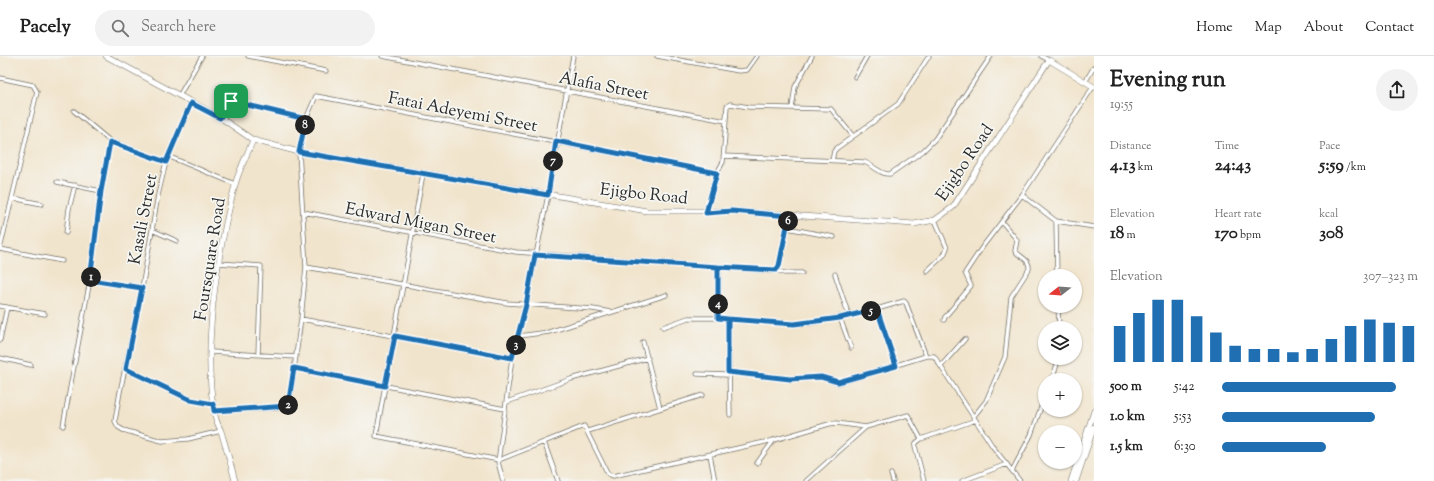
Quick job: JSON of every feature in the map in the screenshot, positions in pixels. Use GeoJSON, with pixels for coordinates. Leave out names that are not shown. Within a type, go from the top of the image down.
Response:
{"type":"FeatureCollection","features":[{"type":"Feature","properties":{"kind":"street","name":"Ejigbo Road"},"geometry":{"type":"LineString","coordinates":[[106,56],[220,118],[253,140],[299,152],[647,211],[706,213],[732,211],[914,224],[935,220],[953,207],[1048,60]]}},
{"type":"Feature","properties":{"kind":"street"},"geometry":{"type":"LineString","coordinates":[[179,96],[202,56]]}},
{"type":"Feature","properties":{"kind":"street"},"geometry":{"type":"LineString","coordinates":[[248,56],[326,71]]}},
{"type":"Feature","properties":{"kind":"street","name":"Alafia Street"},"geometry":{"type":"LineString","coordinates":[[382,56],[566,92],[726,121]]}},
{"type":"Feature","properties":{"kind":"street"},"geometry":{"type":"LineString","coordinates":[[503,481],[498,460],[512,358],[526,305],[548,195],[556,141],[573,56]]}},
{"type":"Feature","properties":{"kind":"street"},"geometry":{"type":"LineString","coordinates":[[657,56],[739,71],[747,70],[757,56]]}},
{"type":"Feature","properties":{"kind":"street"},"geometry":{"type":"LineString","coordinates":[[792,108],[795,87],[812,56]]}},
{"type":"Feature","properties":{"kind":"street"},"geometry":{"type":"LineString","coordinates":[[855,77],[867,56]]}},
{"type":"Feature","properties":{"kind":"street"},"geometry":{"type":"LineString","coordinates":[[832,161],[834,151],[898,104],[929,56]]}},
{"type":"Feature","properties":{"kind":"street"},"geometry":{"type":"LineString","coordinates":[[723,156],[864,162],[871,164],[884,173],[890,174],[923,151],[935,139],[991,56]]}},
{"type":"Feature","properties":{"kind":"street"},"geometry":{"type":"LineString","coordinates":[[944,320],[971,286],[964,273],[982,246],[1022,195],[1093,87],[1041,56]]}},
{"type":"Feature","properties":{"kind":"street"},"geometry":{"type":"LineString","coordinates":[[1085,82],[1094,67]]}},
{"type":"Feature","properties":{"kind":"street"},"geometry":{"type":"LineString","coordinates":[[0,78],[33,85],[37,92],[0,249],[62,261]]}},
{"type":"Feature","properties":{"kind":"street","name":"Fatai Adeyemi Street"},"geometry":{"type":"LineString","coordinates":[[214,411],[288,406],[301,319],[306,267],[299,152],[306,119],[316,96],[717,173]]}},
{"type":"Feature","properties":{"kind":"street"},"geometry":{"type":"LineString","coordinates":[[220,118],[231,101],[306,119]]}},
{"type":"Feature","properties":{"kind":"street","name":"Kasali Street"},"geometry":{"type":"LineString","coordinates":[[191,103],[170,157],[166,162],[158,195],[142,288],[116,421],[118,427],[162,441],[188,439],[221,432]]}},
{"type":"Feature","properties":{"kind":"street"},"geometry":{"type":"LineString","coordinates":[[706,213],[717,173],[722,166],[727,106],[730,104],[749,107],[831,109],[853,136]]}},
{"type":"Feature","properties":{"kind":"street"},"geometry":{"type":"LineString","coordinates":[[74,111],[110,142],[166,162]]}},
{"type":"Feature","properties":{"kind":"street","name":"Foursquare Road"},"geometry":{"type":"LineString","coordinates":[[235,481],[214,411],[210,381],[211,352],[214,296],[219,263],[235,184],[253,140]]}},
{"type":"Feature","properties":{"kind":"street"},"geometry":{"type":"LineString","coordinates":[[63,426],[90,280],[101,191],[110,142]]}},
{"type":"Feature","properties":{"kind":"street"},"geometry":{"type":"LineString","coordinates":[[170,157],[235,184]]}},
{"type":"Feature","properties":{"kind":"street"},"geometry":{"type":"LineString","coordinates":[[423,174],[395,336],[375,432],[376,436],[498,460],[582,427],[586,428],[588,431],[610,476],[774,440],[836,423],[866,427],[908,415],[921,439]]}},
{"type":"Feature","properties":{"kind":"street"},"geometry":{"type":"LineString","coordinates":[[57,182],[101,191]]}},
{"type":"Feature","properties":{"kind":"street"},"geometry":{"type":"LineString","coordinates":[[66,233],[69,209],[75,185]]}},
{"type":"Feature","properties":{"kind":"street"},"geometry":{"type":"LineString","coordinates":[[1022,195],[1056,222],[1094,227]]}},
{"type":"Feature","properties":{"kind":"street"},"geometry":{"type":"LineString","coordinates":[[12,198],[42,204]]}},
{"type":"Feature","properties":{"kind":"street","name":"Edward Migan Street"},"geometry":{"type":"LineString","coordinates":[[303,212],[413,234],[535,255],[776,270],[784,273],[802,273]]}},
{"type":"Feature","properties":{"kind":"street"},"geometry":{"type":"LineString","coordinates":[[776,270],[779,266],[789,216]]}},
{"type":"Feature","properties":{"kind":"street"},"geometry":{"type":"LineString","coordinates":[[927,271],[944,255],[947,248],[935,220]]}},
{"type":"Feature","properties":{"kind":"street"},"geometry":{"type":"LineString","coordinates":[[924,481],[915,446],[916,443],[921,439],[975,418],[986,401],[1005,357],[1011,297],[1029,269],[1028,261],[1015,251],[1017,240],[1002,222]]}},
{"type":"Feature","properties":{"kind":"street"},"geometry":{"type":"LineString","coordinates":[[1056,222],[1057,269]]}},
{"type":"Feature","properties":{"kind":"street"},"geometry":{"type":"LineString","coordinates":[[787,228],[834,237]]}},
{"type":"Feature","properties":{"kind":"street"},"geometry":{"type":"LineString","coordinates":[[152,230],[177,241]]}},
{"type":"Feature","properties":{"kind":"street"},"geometry":{"type":"LineString","coordinates":[[219,263],[261,266],[258,354]]}},
{"type":"Feature","properties":{"kind":"street"},"geometry":{"type":"LineString","coordinates":[[306,267],[506,303],[593,309],[611,312]]}},
{"type":"Feature","properties":{"kind":"street"},"geometry":{"type":"LineString","coordinates":[[718,267],[718,318]]}},
{"type":"Feature","properties":{"kind":"street"},"geometry":{"type":"LineString","coordinates":[[835,274],[849,316]]}},
{"type":"Feature","properties":{"kind":"street"},"geometry":{"type":"LineString","coordinates":[[90,280],[142,288]]}},
{"type":"Feature","properties":{"kind":"street"},"geometry":{"type":"LineString","coordinates":[[518,336],[548,332],[666,295]]}},
{"type":"Feature","properties":{"kind":"street"},"geometry":{"type":"LineString","coordinates":[[663,327],[688,318],[718,318],[794,324],[840,318],[905,301],[926,356]]}},
{"type":"Feature","properties":{"kind":"street"},"geometry":{"type":"LineString","coordinates":[[0,306],[45,314]]}},
{"type":"Feature","properties":{"kind":"street"},"geometry":{"type":"LineString","coordinates":[[0,340],[7,307]]}},
{"type":"Feature","properties":{"kind":"street"},"geometry":{"type":"LineString","coordinates":[[877,309],[896,366]]}},
{"type":"Feature","properties":{"kind":"street"},"geometry":{"type":"LineString","coordinates":[[840,318],[851,348]]}},
{"type":"Feature","properties":{"kind":"street"},"geometry":{"type":"LineString","coordinates":[[301,319],[512,358]]}},
{"type":"Feature","properties":{"kind":"street"},"geometry":{"type":"LineString","coordinates":[[728,319],[730,415]]}},
{"type":"Feature","properties":{"kind":"street"},"geometry":{"type":"LineString","coordinates":[[942,366],[965,339]]}},
{"type":"Feature","properties":{"kind":"street"},"geometry":{"type":"LineString","coordinates":[[643,342],[660,408]]}},
{"type":"Feature","properties":{"kind":"street"},"geometry":{"type":"LineString","coordinates":[[211,352],[296,357]]}},
{"type":"Feature","properties":{"kind":"street"},"geometry":{"type":"LineString","coordinates":[[697,374],[728,373],[790,379],[821,377],[838,382],[926,356],[934,356],[942,366],[993,447],[1020,481]]}},
{"type":"Feature","properties":{"kind":"street"},"geometry":{"type":"LineString","coordinates":[[0,358],[31,365]]}},
{"type":"Feature","properties":{"kind":"street"},"geometry":{"type":"LineString","coordinates":[[507,402],[571,379],[648,358]]}},
{"type":"Feature","properties":{"kind":"street"},"geometry":{"type":"LineString","coordinates":[[294,368],[505,409]]}},
{"type":"Feature","properties":{"kind":"street"},"geometry":{"type":"LineString","coordinates":[[126,369],[191,400],[213,404]]}},
{"type":"Feature","properties":{"kind":"street"},"geometry":{"type":"LineString","coordinates":[[588,431],[703,395]]}},
{"type":"Feature","properties":{"kind":"street"},"geometry":{"type":"LineString","coordinates":[[1071,481],[1094,411]]}},
{"type":"Feature","properties":{"kind":"street"},"geometry":{"type":"LineString","coordinates":[[1012,471],[1030,435],[1038,414]]}},
{"type":"Feature","properties":{"kind":"street"},"geometry":{"type":"LineString","coordinates":[[806,481],[866,427]]}},
{"type":"Feature","properties":{"kind":"street"},"geometry":{"type":"LineString","coordinates":[[1076,481],[1094,427]]}},
{"type":"Feature","properties":{"kind":"street"},"geometry":{"type":"LineString","coordinates":[[757,462],[774,440]]}},
{"type":"Feature","properties":{"kind":"street"},"geometry":{"type":"LineString","coordinates":[[544,442],[558,481]]}},
{"type":"Feature","properties":{"kind":"street"},"geometry":{"type":"LineString","coordinates":[[710,455],[714,481]]}},
{"type":"Feature","properties":{"kind":"street"},"geometry":{"type":"LineString","coordinates":[[962,481],[1007,464]]}},
{"type":"Feature","properties":{"kind":"street"},"geometry":{"type":"LineString","coordinates":[[891,474],[893,481]]}},
{"type":"Feature","properties":{"kind":"route"},"geometry":{"type":"LineString","coordinates":[[231,101],[220,118],[191,103],[170,157],[166,162],[110,142],[101,191],[90,280],[142,288],[126,369],[191,400],[213,404],[214,411],[279,408],[288,406],[294,368],[385,386],[395,336],[512,358],[526,305],[535,255],[718,267],[718,318],[728,319],[728,372],[790,379],[821,377],[838,382],[896,366],[877,309],[840,318],[811,323],[794,324],[718,318],[718,267],[771,271],[776,270],[779,266],[789,216],[732,211],[706,213],[717,173],[556,141],[548,195],[299,152],[306,119],[231,101]]}}]}
